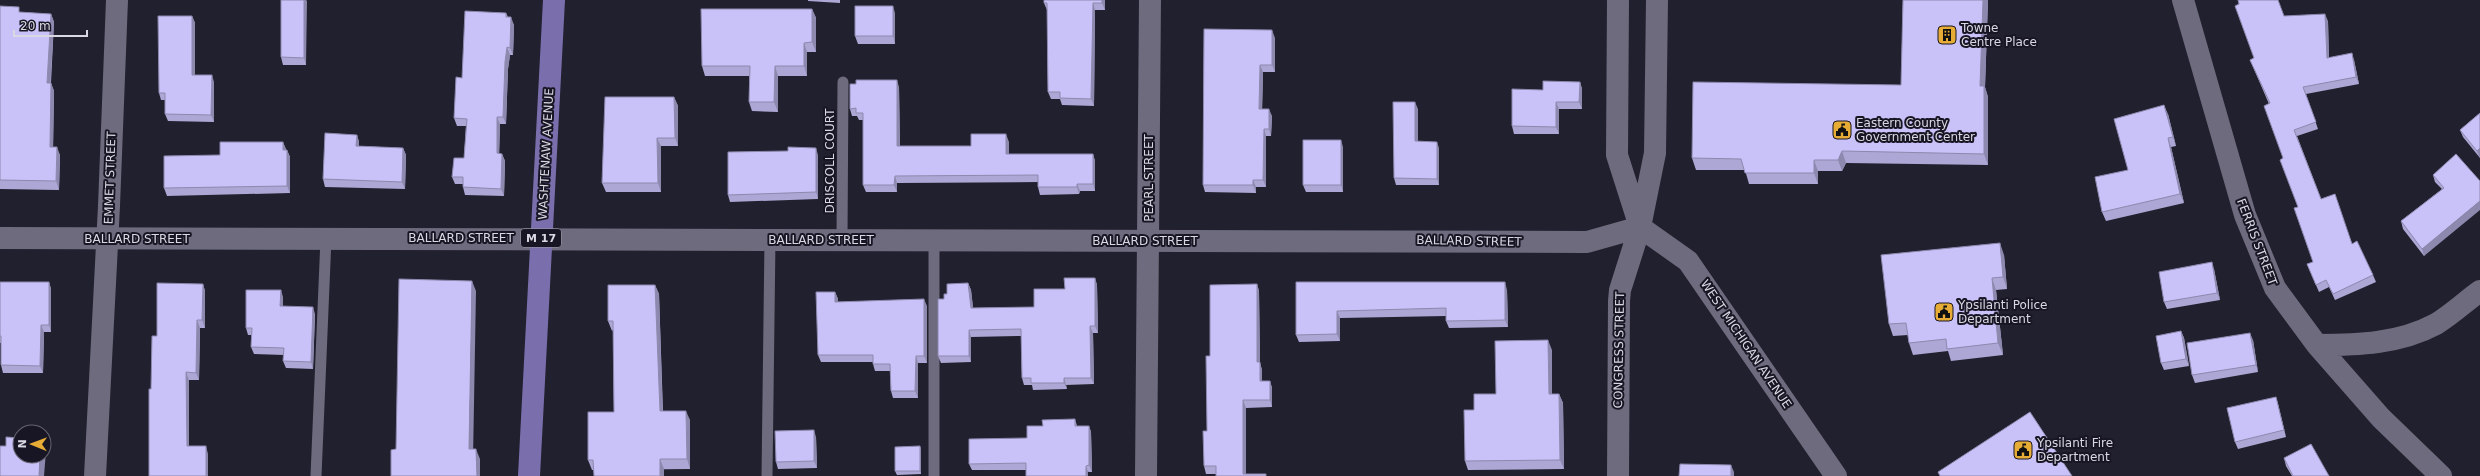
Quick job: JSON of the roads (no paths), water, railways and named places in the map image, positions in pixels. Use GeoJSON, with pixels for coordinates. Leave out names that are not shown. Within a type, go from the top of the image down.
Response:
{"type":"FeatureCollection","features":[{"type":"Feature","properties":{"kind":"main road","name":"WASHTENAW AVENUE"},"geometry":{"type":"LineString","coordinates":[[529,476],[554,0]]}},
{"type":"Feature","properties":{"kind":"street","name":"EMMET STREET"},"geometry":{"type":"LineString","coordinates":[[95,476],[108,239],[117,0]]}},
{"type":"Feature","properties":{"kind":"street","name":"PEARL STREET"},"geometry":{"type":"LineString","coordinates":[[1146,476],[1150,0]]}},
{"type":"Feature","properties":{"kind":"street"},"geometry":{"type":"LineString","coordinates":[[1618,0],[1617,155],[1640,227]]}},
{"type":"Feature","properties":{"kind":"street"},"geometry":{"type":"LineString","coordinates":[[1640,227],[1655,153],[1657,0]]}},
{"type":"Feature","properties":{"kind":"street","name":"FERRIS STREET"},"geometry":{"type":"LineString","coordinates":[[2183,0],[2245,215],[2275,288],[2317,346],[2381,418],[2441,476]]}},
{"type":"Feature","properties":{"kind":"street","name":"BALLARD STREET"},"geometry":{"type":"LineString","coordinates":[[0,238],[1587,242],[1640,227]]}},
{"type":"Feature","properties":{"kind":"street","name":"CONGRESS STREET"},"geometry":{"type":"LineString","coordinates":[[1618,476],[1620,290],[1640,227]]}},
{"type":"Feature","properties":{"kind":"street","name":"WEST MICHIGAN AVENUE"},"geometry":{"type":"LineString","coordinates":[[1640,227],[1688,261],[1836,476]]}},
{"type":"Feature","properties":{"kind":"street"},"geometry":{"type":"LineString","coordinates":[[2317,346],[2355,345],[2396,339],[2436,324],[2480,291]]}},
{"type":"Feature","properties":{"kind":"lane","name":"DRISCOLL COURT"},"geometry":{"type":"LineString","coordinates":[[842,240],[843,82]]}},
{"type":"Feature","properties":{"kind":"lane"},"geometry":{"type":"LineString","coordinates":[[316,476],[326,238]]}},
{"type":"Feature","properties":{"kind":"lane"},"geometry":{"type":"LineString","coordinates":[[767,476],[770,239]]}},
{"type":"Feature","properties":{"kind":"lane"},"geometry":{"type":"LineString","coordinates":[[934,240],[934,476]]}},
{"type":"Feature","properties":{"kind":"place","name":"Towne Centre Place"},"geometry":{"type":"Point","coordinates":[1947,35]}},
{"type":"Feature","properties":{"kind":"place","name":"Eastern County Government Center"},"geometry":{"type":"Point","coordinates":[1842,130]}},
{"type":"Feature","properties":{"kind":"place","name":"Ypsilanti Police Department"},"geometry":{"type":"Point","coordinates":[1944,312]}},
{"type":"Feature","properties":{"kind":"place","name":"Ypsilanti Fire Department"},"geometry":{"type":"Point","coordinates":[2023,450]}}]}
